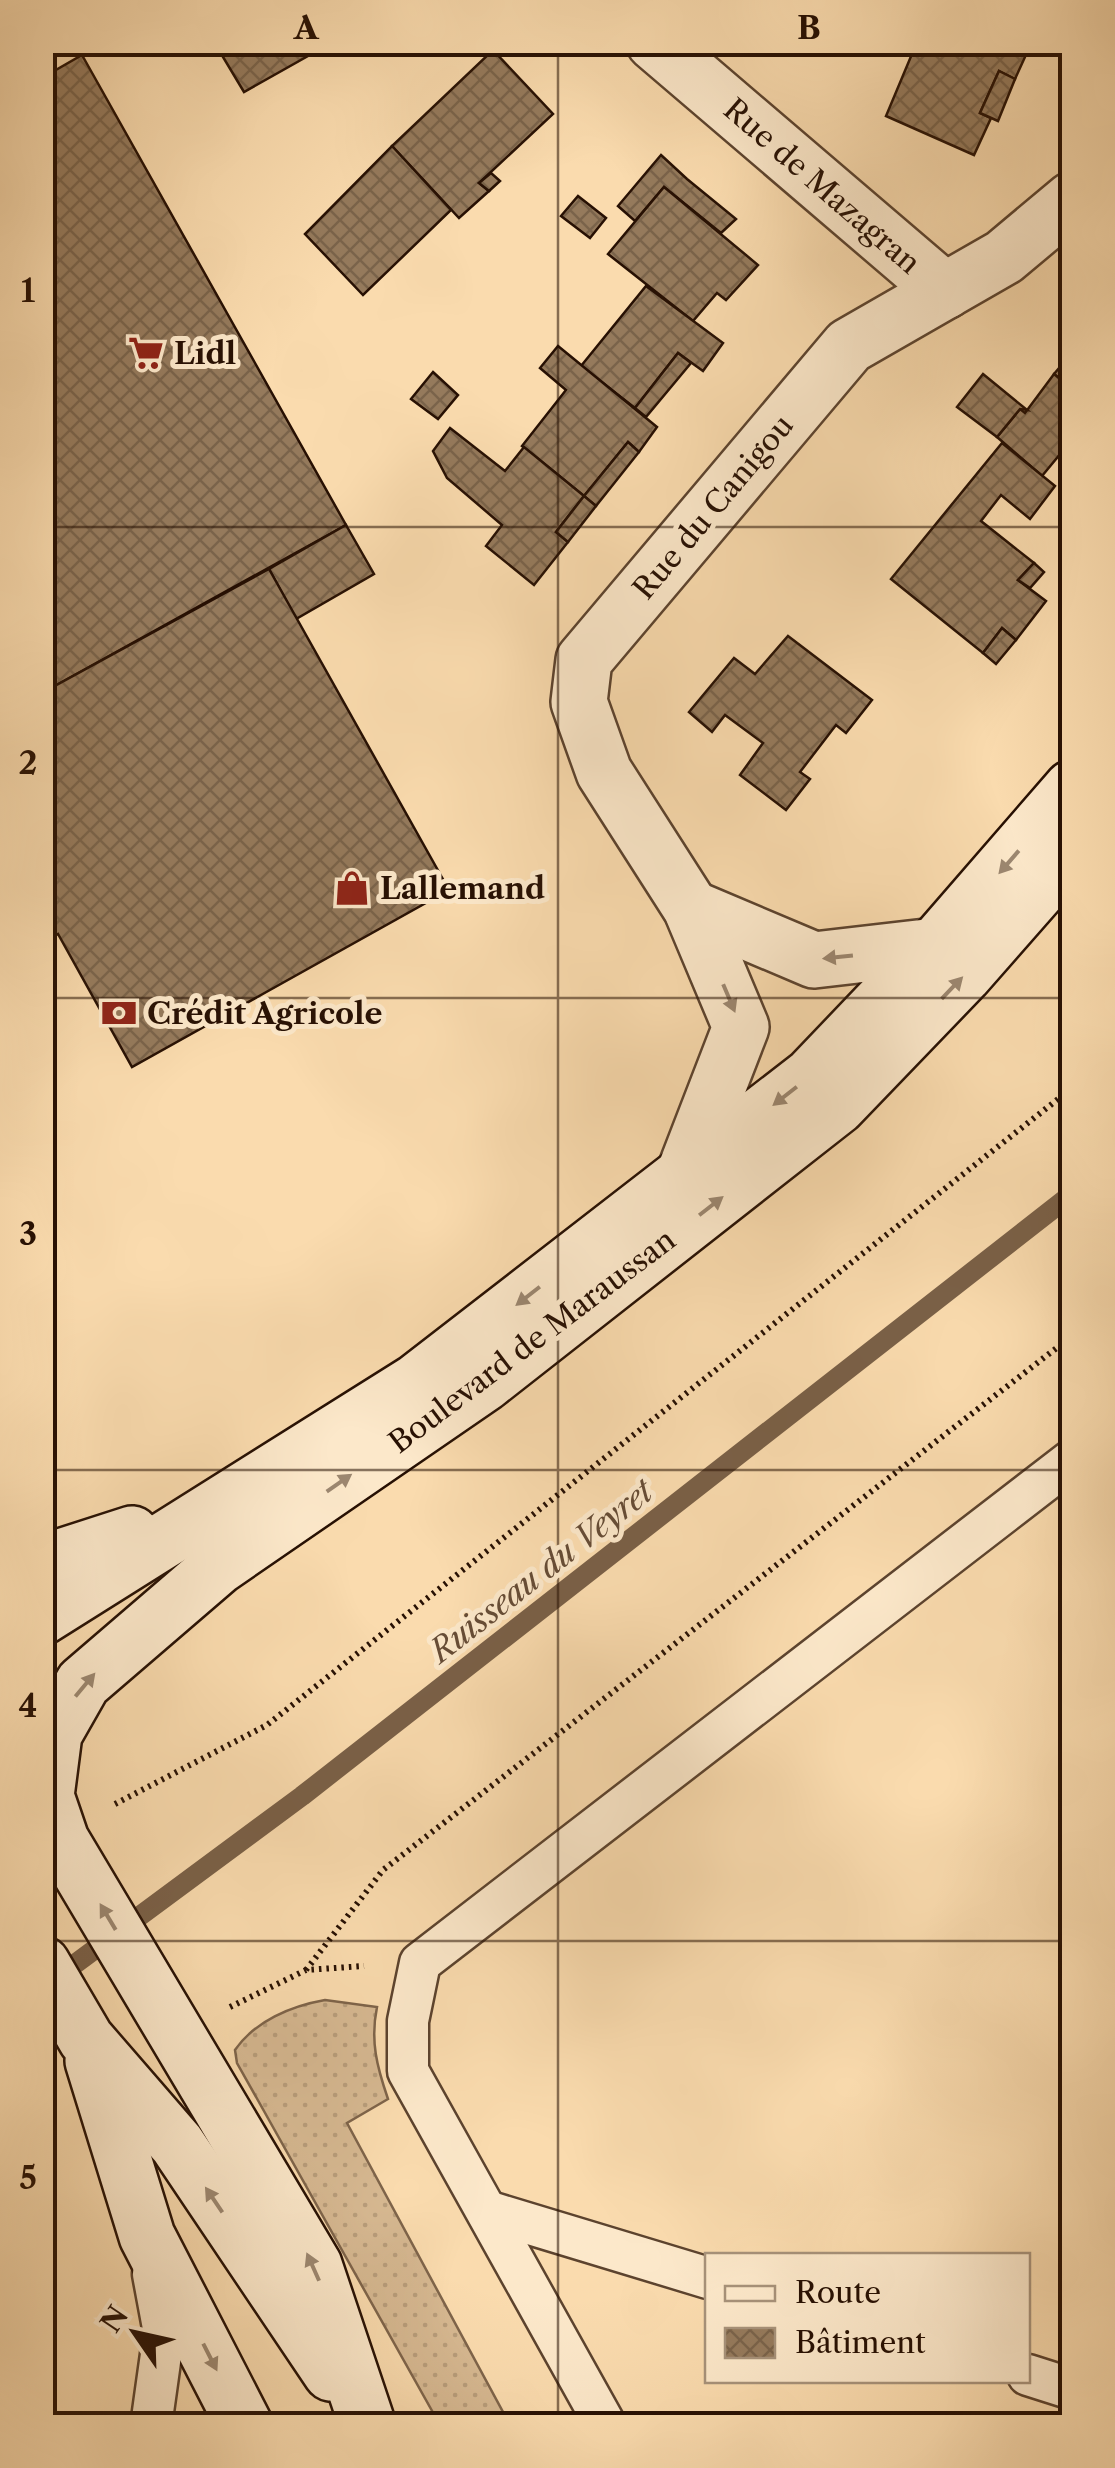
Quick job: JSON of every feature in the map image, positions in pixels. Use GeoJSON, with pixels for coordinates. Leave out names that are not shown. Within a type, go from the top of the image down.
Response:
{"type":"FeatureCollection","features":[{"type":"Feature","properties":{"kind":"main road","name":"Rue de Mazagran"},"geometry":{"type":"LineString","coordinates":[[654,42],[944,291]]}},
{"type":"Feature","properties":{"kind":"main road","name":"Rue du Canigou"},"geometry":{"type":"LineString","coordinates":[[683,1176],[742,1027],[692,908],[604,772],[579,702],[584,660],[849,346],[1004,257],[1072,200]]}},
{"type":"Feature","properties":{"kind":"main road","name":"Boulevard de Maraussan"},"geometry":{"type":"LineString","coordinates":[[42,1618],[416,1382],[810,1076],[934,946],[1072,788]]}},
{"type":"Feature","properties":{"kind":"main road","name":"Boulevard de Maraussan"},"geometry":{"type":"LineString","coordinates":[[367,2426],[314,2265],[62,1840],[46,1796],[54,1734],[83,1683],[219,1566],[485,1383],[838,1106],[964,975],[1072,852]]}},
{"type":"Feature","properties":{"kind":"main road"},"geometry":{"type":"LineString","coordinates":[[692,908],[814,960],[934,946]]}},
{"type":"Feature","properties":{"kind":"main road","name":"Boulevard de Maraussan"},"geometry":{"type":"LineString","coordinates":[[42,1563],[220,1503]]}},
{"type":"Feature","properties":{"kind":"main road"},"geometry":{"type":"LineString","coordinates":[[42,1964],[86,2040],[177,2144],[367,2426]]}},
{"type":"Feature","properties":{"kind":"main road"},"geometry":{"type":"LineString","coordinates":[[86,2040],[146,2236],[241,2425]]}},
{"type":"Feature","properties":{"kind":"lane"},"geometry":{"type":"LineString","coordinates":[[606,2426],[408,2071],[408,2021],[420,1963],[1072,1460]]}},
{"type":"Feature","properties":{"kind":"lane"},"geometry":{"type":"LineString","coordinates":[[490,2212],[705,2277]]}},
{"type":"Feature","properties":{"kind":"lane"},"geometry":{"type":"LineString","coordinates":[[146,2236],[164,2333],[151,2426]]}},
{"type":"Feature","properties":{"kind":"lane"},"geometry":{"type":"LineString","coordinates":[[1030,2375],[1072,2388]]}},
{"type":"Feature","properties":{"kind":"path"},"geometry":{"type":"LineString","coordinates":[[105,1796],[115,1804],[267,1725],[1072,1088]]}},
{"type":"Feature","properties":{"kind":"path"},"geometry":{"type":"LineString","coordinates":[[306,1970],[383,1870],[1072,1336]]}},
{"type":"Feature","properties":{"kind":"path"},"geometry":{"type":"LineString","coordinates":[[167,2014],[306,1970],[420,1963]]}},
{"type":"Feature","properties":{"kind":"shaded area"},"geometry":{"type":"Polygon","coordinates":[[[325,2000],[377,2007],[376,2054],[388,2099],[347,2123],[510,2425],[440,2425],[237,2063],[235,2050],[263,2023],[299,2006],[325,2000]]]}},
{"type":"Feature","properties":{"kind":"building"},"geometry":{"type":"Polygon","coordinates":[[[214,42],[331,42],[331,43],[244,92],[214,42]]]}},
{"type":"Feature","properties":{"kind":"building"},"geometry":{"type":"Polygon","coordinates":[[[917,42],[1030,46],[1015,79],[999,71],[980,113],[991,118],[974,155],[886,116],[917,42]]]}},
{"type":"Feature","properties":{"kind":"building"},"geometry":{"type":"Polygon","coordinates":[[[1022,42],[1063,42],[1056,55],[1022,42]]]}},
{"type":"Feature","properties":{"kind":"building"},"geometry":{"type":"Polygon","coordinates":[[[493,50],[553,114],[479,183],[489,191],[459,218],[392,146],[493,50]]]}},
{"type":"Feature","properties":{"kind":"building","name":"Lidl"},"geometry":{"type":"Polygon","coordinates":[[[82,55],[346,525],[42,693],[42,78],[82,55]]]}},
{"type":"Feature","properties":{"kind":"building"},"geometry":{"type":"Polygon","coordinates":[[[999,71],[1015,79],[998,121],[980,113],[999,71]]]}},
{"type":"Feature","properties":{"kind":"building"},"geometry":{"type":"Polygon","coordinates":[[[392,146],[451,210],[363,295],[305,234],[392,146]]]}},
{"type":"Feature","properties":{"kind":"building"},"geometry":{"type":"Polygon","coordinates":[[[661,155],[736,219],[721,233],[664,187],[635,221],[618,206],[661,155]]]}},
{"type":"Feature","properties":{"kind":"building"},"geometry":{"type":"Polygon","coordinates":[[[491,173],[500,181],[489,191],[479,183],[491,173]]]}},
{"type":"Feature","properties":{"kind":"building"},"geometry":{"type":"Polygon","coordinates":[[[664,187],[758,265],[726,300],[717,293],[693,321],[608,254],[664,187]]]}},
{"type":"Feature","properties":{"kind":"building"},"geometry":{"type":"Polygon","coordinates":[[[578,196],[606,218],[590,238],[561,216],[578,196]]]}},
{"type":"Feature","properties":{"kind":"building"},"geometry":{"type":"Polygon","coordinates":[[[646,286],[723,343],[703,371],[678,353],[635,408],[581,366],[646,286]]]}},
{"type":"Feature","properties":{"kind":"building"},"geometry":{"type":"Polygon","coordinates":[[[558,346],[657,427],[639,452],[628,442],[584,496],[522,446],[566,390],[540,368],[558,346]]]}},
{"type":"Feature","properties":{"kind":"building"},"geometry":{"type":"Polygon","coordinates":[[[678,353],[691,363],[646,417],[635,408],[678,353]]]}},
{"type":"Feature","properties":{"kind":"building"},"geometry":{"type":"Polygon","coordinates":[[[1065,361],[1072,366],[1065,383],[1054,374],[1065,361]]]}},
{"type":"Feature","properties":{"kind":"building"},"geometry":{"type":"Polygon","coordinates":[[[433,372],[458,395],[438,419],[411,399],[433,372]]]}},
{"type":"Feature","properties":{"kind":"building"},"geometry":{"type":"Polygon","coordinates":[[[1072,373],[1072,451],[1066,447],[1042,476],[997,437],[1020,409],[1025,413],[1054,374],[1065,383],[1072,373]]]}},
{"type":"Feature","properties":{"kind":"building"},"geometry":{"type":"Polygon","coordinates":[[[983,374],[1027,410],[1020,409],[997,437],[957,407],[983,374]]]}},
{"type":"Feature","properties":{"kind":"building"},"geometry":{"type":"Polygon","coordinates":[[[450,428],[505,471],[524,447],[584,496],[556,532],[568,542],[534,585],[486,546],[502,525],[447,478],[433,451],[450,428]]]}},
{"type":"Feature","properties":{"kind":"building"},"geometry":{"type":"Polygon","coordinates":[[[628,442],[639,452],[596,506],[584,496],[628,442]]]}},
{"type":"Feature","properties":{"kind":"building"},"geometry":{"type":"Polygon","coordinates":[[[1002,443],[1055,486],[1030,519],[1001,495],[981,521],[1034,563],[1018,580],[1046,601],[1016,640],[1002,628],[983,653],[891,579],[1002,443]]]}},
{"type":"Feature","properties":{"kind":"building"},"geometry":{"type":"Polygon","coordinates":[[[584,496],[596,506],[568,542],[556,532],[584,496]]]}},
{"type":"Feature","properties":{"kind":"building"},"geometry":{"type":"Polygon","coordinates":[[[346,525],[374,574],[296,619],[269,569],[346,525]]]}},
{"type":"Feature","properties":{"kind":"building"},"geometry":{"type":"Polygon","coordinates":[[[1034,563],[1044,572],[1030,588],[1018,580],[1034,563]]]}},
{"type":"Feature","properties":{"kind":"building"},"geometry":{"type":"Polygon","coordinates":[[[269,569],[449,890],[132,1067],[58,934],[42,943],[42,693],[269,569]]]}},
{"type":"Feature","properties":{"kind":"building"},"geometry":{"type":"Polygon","coordinates":[[[1002,628],[1016,640],[996,664],[983,653],[1002,628]]]}},
{"type":"Feature","properties":{"kind":"building"},"geometry":{"type":"Polygon","coordinates":[[[788,636],[872,700],[846,733],[836,725],[800,772],[810,779],[786,810],[740,775],[763,743],[725,715],[712,732],[689,712],[734,658],[755,674],[788,636]]]}},
{"type":"Feature","properties":{"kind":"waterway","name":"Ruisseau du Veyret"},"geometry":{"type":"LineString","coordinates":[[52,1981],[302,1796],[1072,1194]]}},
{"type":"Feature","properties":{"kind":"place","name":"Lidl"},"geometry":{"type":"Point","coordinates":[146,353]}},
{"type":"Feature","properties":{"kind":"place","name":"Lallemand"},"geometry":{"type":"Point","coordinates":[352,888]}},
{"type":"Feature","properties":{"kind":"place","name":"Crédit Agricole"},"geometry":{"type":"Point","coordinates":[119,1013]}}]}
